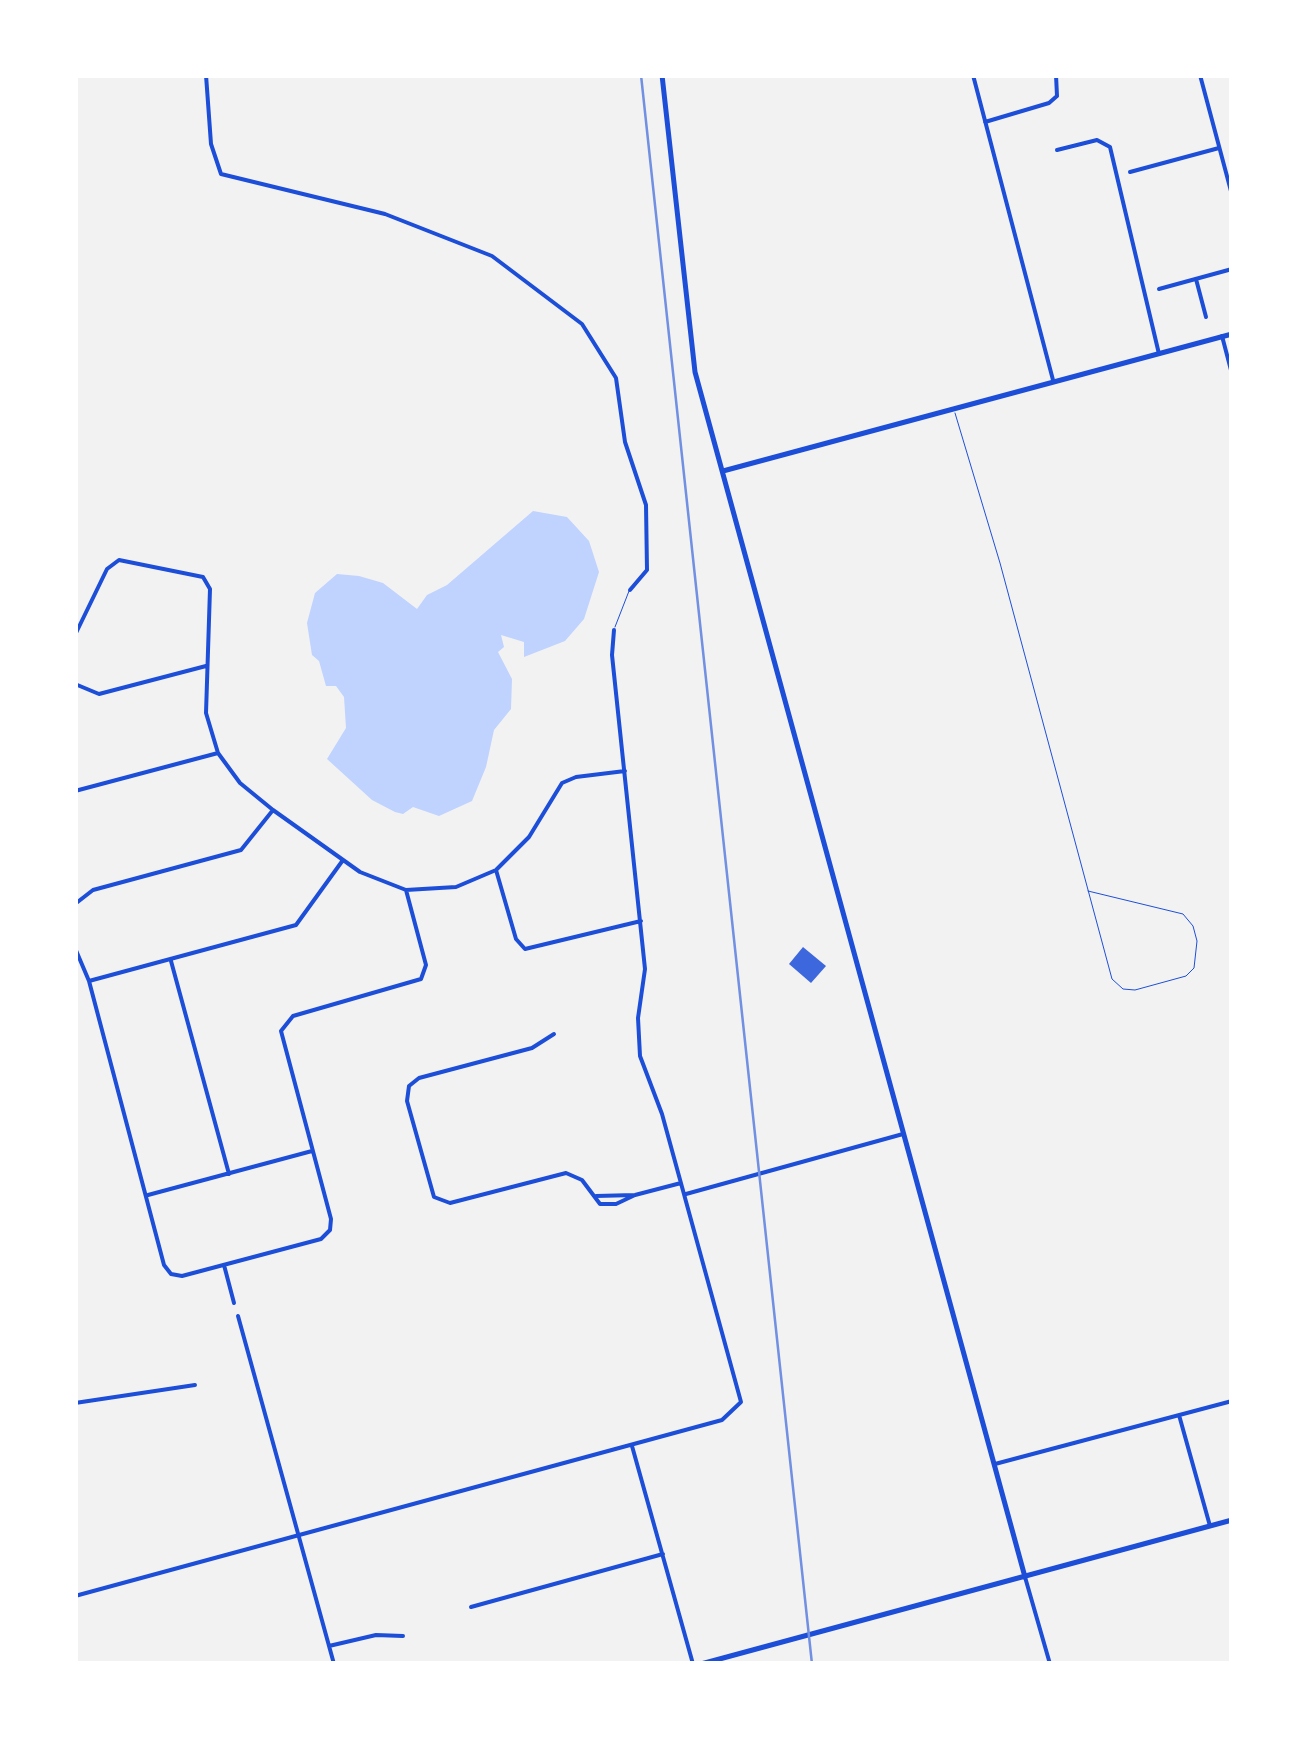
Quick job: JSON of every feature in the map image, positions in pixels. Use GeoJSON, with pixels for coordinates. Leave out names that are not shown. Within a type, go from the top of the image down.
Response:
{"type":"FeatureCollection","features":[{"type":"Feature","properties":{"kind":"street"},"geometry":{"type":"LineString","coordinates":[[206,75],[210,144],[221,174],[244,183],[308,192],[385,214],[492,256],[582,324],[616,378],[624,442],[646,504],[647,570],[630,590]]}},
{"type":"Feature","properties":{"kind":"street"},"geometry":{"type":"LineString","coordinates":[[662,75],[692,357],[992,1465],[1050,1664]]}},
{"type":"Feature","properties":{"kind":"street"},"geometry":{"type":"LineString","coordinates":[[973,75],[1053,383]]}},
{"type":"Feature","properties":{"kind":"street"},"geometry":{"type":"LineString","coordinates":[[986,122],[1050,102],[1057,96],[1056,75]]}},
{"type":"Feature","properties":{"kind":"street"},"geometry":{"type":"LineString","coordinates":[[1200,75],[1232,195]]}},
{"type":"Feature","properties":{"kind":"street"},"geometry":{"type":"LineString","coordinates":[[1057,150],[1097,140],[1110,147],[1159,354]]}},
{"type":"Feature","properties":{"kind":"street"},"geometry":{"type":"LineString","coordinates":[[1130,172],[1220,148]]}},
{"type":"Feature","properties":{"kind":"street"},"geometry":{"type":"LineString","coordinates":[[1159,290],[1232,269]]}},
{"type":"Feature","properties":{"kind":"street"},"geometry":{"type":"LineString","coordinates":[[1196,279],[1206,317]]}},
{"type":"Feature","properties":{"kind":"street"},"geometry":{"type":"LineString","coordinates":[[722,471],[1232,334]]}},
{"type":"Feature","properties":{"kind":"street"},"geometry":{"type":"LineString","coordinates":[[1222,336],[1232,374]]}},
{"type":"Feature","properties":{"kind":"street"},"geometry":{"type":"LineString","coordinates":[[75,635],[107,569],[119,560],[203,577],[210,589],[206,712],[218,752],[240,784],[272,810],[343,860],[381,882],[406,890],[456,887],[496,870],[529,837],[562,783],[576,776],[625,770]]}},
{"type":"Feature","properties":{"kind":"street"},"geometry":{"type":"LineString","coordinates":[[75,1596],[722,1420],[735,1412],[741,1402],[682,1182],[637,1039],[645,984],[614,630]]}},
{"type":"Feature","properties":{"kind":"street"},"geometry":{"type":"LineString","coordinates":[[75,684],[100,694],[206,666]]}},
{"type":"Feature","properties":{"kind":"street"},"geometry":{"type":"LineString","coordinates":[[75,790],[218,752]]}},
{"type":"Feature","properties":{"kind":"street"},"geometry":{"type":"LineString","coordinates":[[75,904],[93,890],[242,850],[272,810]]}},
{"type":"Feature","properties":{"kind":"street"},"geometry":{"type":"LineString","coordinates":[[89,981],[296,925],[343,860]]}},
{"type":"Feature","properties":{"kind":"street"},"geometry":{"type":"LineString","coordinates":[[496,870],[516,939],[526,949],[641,921]]}},
{"type":"Feature","properties":{"kind":"street"},"geometry":{"type":"LineString","coordinates":[[75,948],[89,981],[167,1270],[182,1276],[320,1238],[330,1230],[331,1219],[282,1037],[283,1024],[293,1016],[421,979],[426,965],[406,890]]}},
{"type":"Feature","properties":{"kind":"street"},"geometry":{"type":"LineString","coordinates":[[171,960],[229,1174]]}},
{"type":"Feature","properties":{"kind":"street"},"geometry":{"type":"LineString","coordinates":[[554,1034],[532,1048],[419,1078],[409,1086],[407,1101],[431,1190],[438,1201],[450,1203],[566,1173],[582,1180],[600,1204],[682,1182]]}},
{"type":"Feature","properties":{"kind":"street"},"geometry":{"type":"LineString","coordinates":[[684,1194],[902,1134]]}},
{"type":"Feature","properties":{"kind":"street"},"geometry":{"type":"LineString","coordinates":[[147,1196],[312,1151]]}},
{"type":"Feature","properties":{"kind":"street"},"geometry":{"type":"LineString","coordinates":[[224,1265],[234,1303]]}},
{"type":"Feature","properties":{"kind":"street"},"geometry":{"type":"LineString","coordinates":[[238,1316],[334,1664]]}},
{"type":"Feature","properties":{"kind":"street"},"geometry":{"type":"LineString","coordinates":[[75,1403],[110,1394],[148,1394],[195,1385]]}},
{"type":"Feature","properties":{"kind":"street"},"geometry":{"type":"LineString","coordinates":[[992,1465],[1232,1401]]}},
{"type":"Feature","properties":{"kind":"street"},"geometry":{"type":"LineString","coordinates":[[1179,1416],[1210,1526]]}},
{"type":"Feature","properties":{"kind":"street"},"geometry":{"type":"LineString","coordinates":[[632,1446],[693,1664]]}},
{"type":"Feature","properties":{"kind":"street"},"geometry":{"type":"LineString","coordinates":[[701,1664],[1232,1520]]}},
{"type":"Feature","properties":{"kind":"street"},"geometry":{"type":"LineString","coordinates":[[470,1606],[662,1554]]}},
{"type":"Feature","properties":{"kind":"street"},"geometry":{"type":"LineString","coordinates":[[329,1646],[376,1635],[403,1636]]}},
{"type":"Feature","properties":{"kind":"lane"},"geometry":{"type":"LineString","coordinates":[[954,410],[1110,974],[1119,986],[1138,990],[1186,976],[1194,968],[1197,942],[1183,914],[1088,891]]}},
{"type":"Feature","properties":{"kind":"lane"},"geometry":{"type":"LineString","coordinates":[[614,630],[630,590]]}},
{"type":"Feature","properties":{"kind":"water"},"geometry":{"type":"Polygon","coordinates":[[[533,511],[567,517],[589,541],[599,572],[584,619],[565,641],[524,657],[524,642],[501,635],[504,647],[498,652],[512,679],[511,709],[494,730],[486,767],[472,801],[439,816],[413,807],[403,814],[395,812],[372,800],[327,759],[346,728],[344,697],[336,686],[326,686],[319,661],[312,655],[307,623],[315,593],[337,574],[359,576],[383,583],[417,609],[427,595],[447,585],[533,511]]]}},
{"type":"Feature","properties":{"kind":"building"},"geometry":{"type":"Polygon","coordinates":[[[803,947],[826,966],[811,983],[789,964],[803,947]]]}},
{"type":"Feature","properties":{"kind":"railway"},"geometry":{"type":"LineString","coordinates":[[641,75],[812,1664]]}}]}
